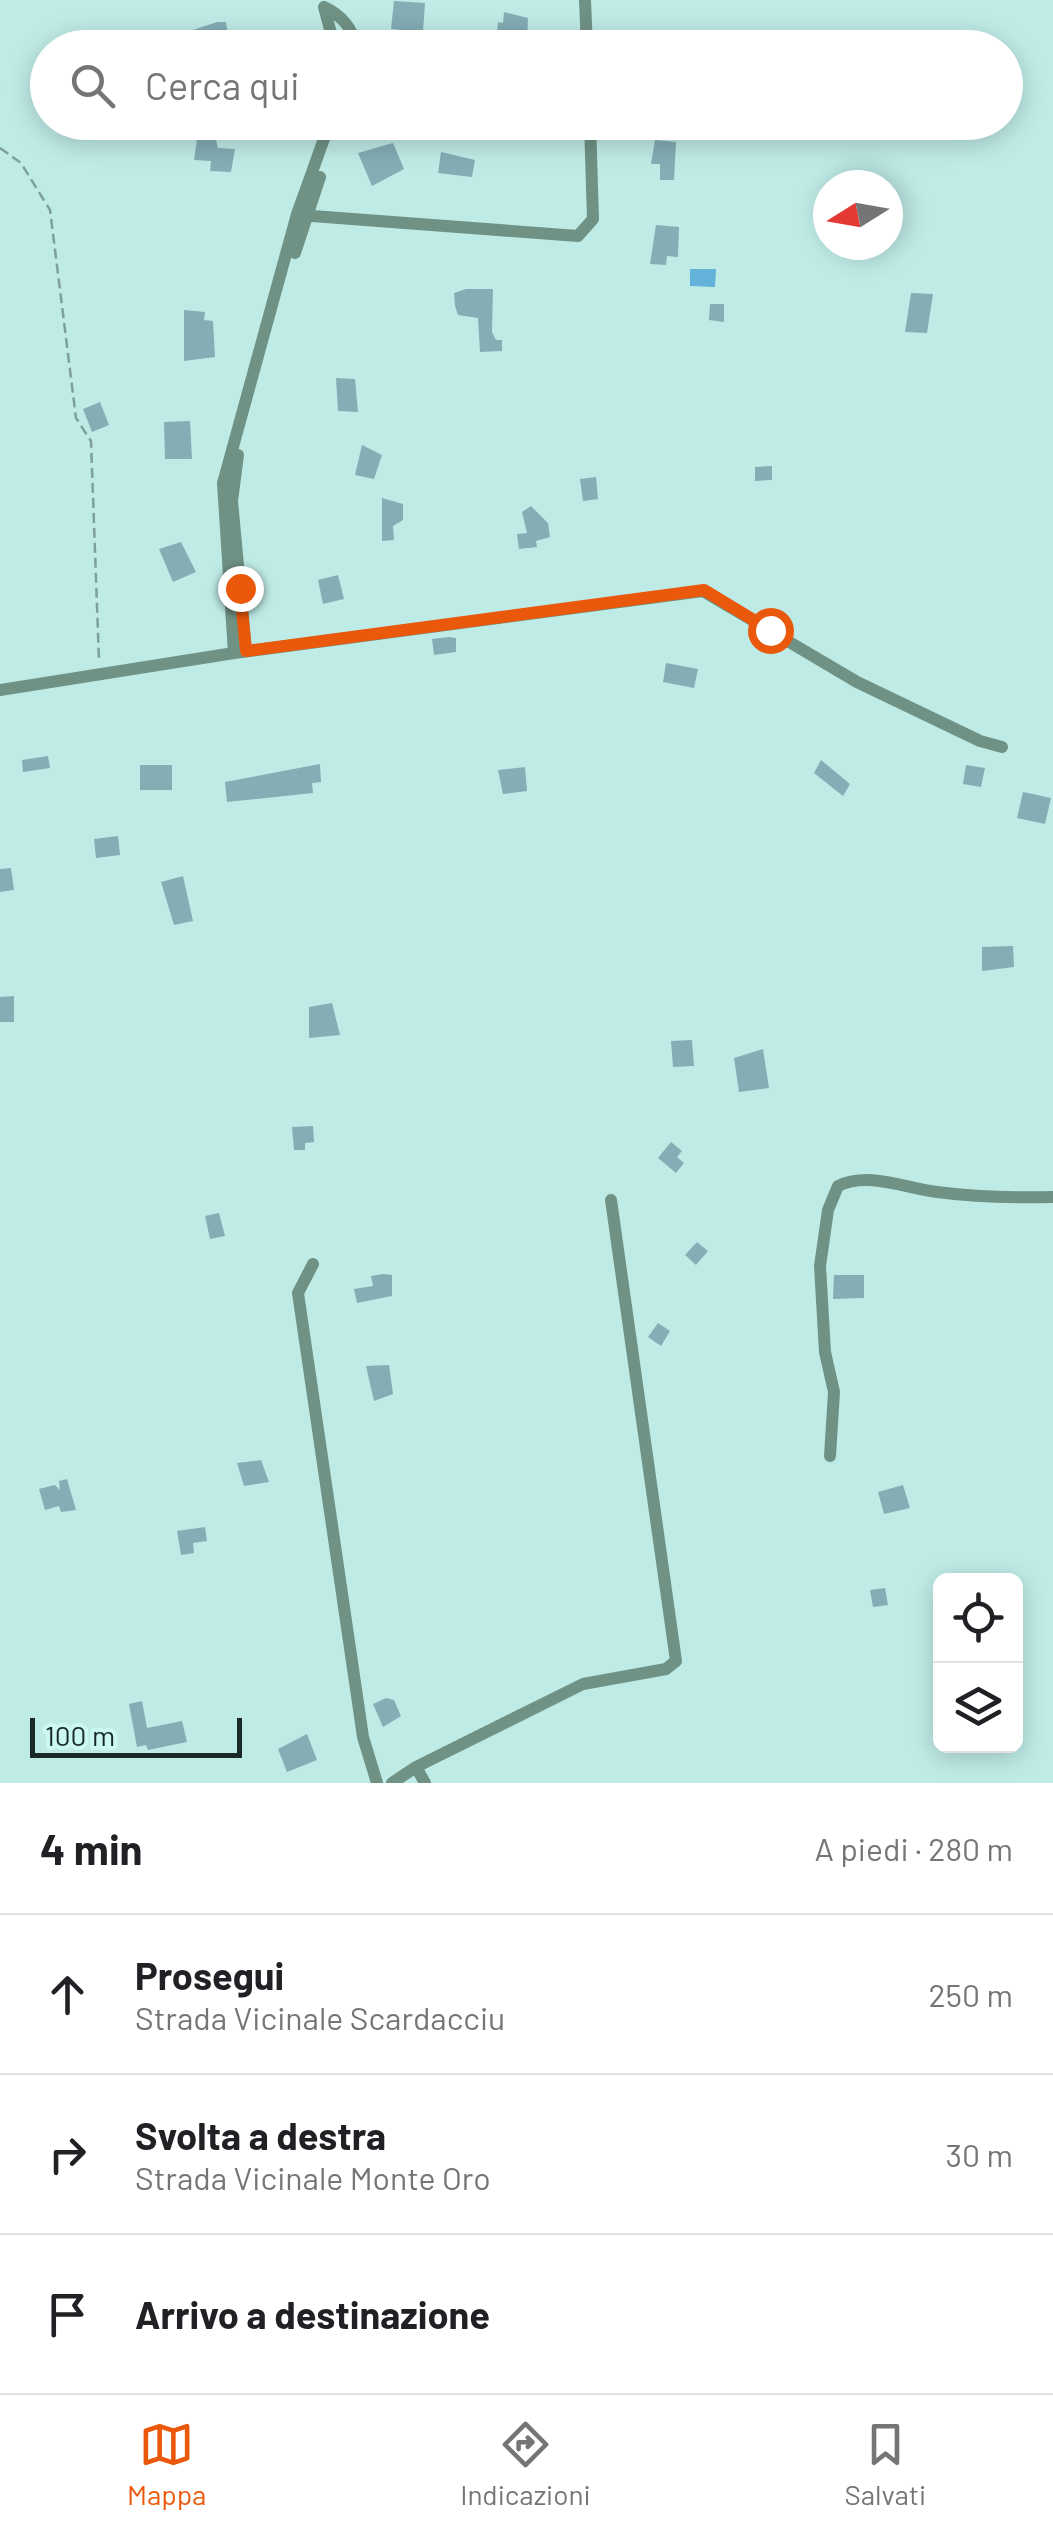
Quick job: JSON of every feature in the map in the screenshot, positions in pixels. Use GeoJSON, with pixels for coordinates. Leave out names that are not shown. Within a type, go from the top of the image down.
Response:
{"type":"FeatureCollection","features":[{"type":"Feature","properties":{"kind":"street"},"geometry":{"type":"LineString","coordinates":[[585,0],[586,30]]}},
{"type":"Feature","properties":{"kind":"street"},"geometry":{"type":"LineString","coordinates":[[323,3],[330,30]]}},
{"type":"Feature","properties":{"kind":"street"},"geometry":{"type":"LineString","coordinates":[[323,3],[340,15],[349,30]]}},
{"type":"Feature","properties":{"kind":"street"},"geometry":{"type":"LineString","coordinates":[[240,652],[223,483],[325,140]]}},
{"type":"Feature","properties":{"kind":"street"},"geometry":{"type":"LineString","coordinates":[[302,215],[332,140]]}},
{"type":"Feature","properties":{"kind":"street"},"geometry":{"type":"LineString","coordinates":[[302,215],[578,236],[593,218],[591,140]]}},
{"type":"Feature","properties":{"kind":"street"},"geometry":{"type":"LineString","coordinates":[[0,690],[240,652],[704,590],[857,682],[980,742],[1002,747]]}},
{"type":"Feature","properties":{"kind":"street"},"geometry":{"type":"LineString","coordinates":[[830,1456],[834,1392],[824,1352],[820,1266],[828,1210],[838,1186],[851,1180],[872,1180],[937,1192],[1053,1197]]}},
{"type":"Feature","properties":{"kind":"street"},"geometry":{"type":"LineString","coordinates":[[392,1783],[582,1684],[666,1670],[676,1661],[611,1200]]}},
{"type":"Feature","properties":{"kind":"street"},"geometry":{"type":"LineString","coordinates":[[313,1264],[298,1294],[312,1414],[363,1737],[377,1783]]}},
{"type":"Feature","properties":{"kind":"street"},"geometry":{"type":"LineString","coordinates":[[416,1768],[426,1783]]}},
{"type":"Feature","properties":{"kind":"path"},"geometry":{"type":"LineString","coordinates":[[0,148],[21,164],[50,210],[76,418],[91,441],[97,677]]}},
{"type":"Feature","properties":{"kind":"water"},"geometry":{"type":"Polygon","coordinates":[[[690,269],[716,269],[715,287],[690,286],[690,269]]]}},
{"type":"Feature","properties":{"kind":"building"},"geometry":{"type":"Polygon","coordinates":[[[394,1],[425,3],[423,30],[391,29],[394,1]]]}},
{"type":"Feature","properties":{"kind":"building"},"geometry":{"type":"Polygon","coordinates":[[[504,12],[528,18],[528,30],[497,30],[498,22],[503,23],[504,12]]]}},
{"type":"Feature","properties":{"kind":"building"},"geometry":{"type":"Polygon","coordinates":[[[226,22],[227,30],[193,30],[226,22]]]}},
{"type":"Feature","properties":{"kind":"building"},"geometry":{"type":"Polygon","coordinates":[[[197,140],[216,140],[218,148],[235,149],[231,172],[210,171],[211,161],[194,160],[197,140]]]}},
{"type":"Feature","properties":{"kind":"building"},"geometry":{"type":"Polygon","coordinates":[[[655,140],[676,142],[674,180],[660,180],[660,164],[651,164],[655,140]]]}},
{"type":"Feature","properties":{"kind":"building"},"geometry":{"type":"Polygon","coordinates":[[[393,143],[404,169],[372,186],[358,153],[393,143]]]}},
{"type":"Feature","properties":{"kind":"building"},"geometry":{"type":"Polygon","coordinates":[[[441,152],[475,160],[472,177],[438,173],[441,152]]]}},
{"type":"Feature","properties":{"kind":"building"},"geometry":{"type":"Polygon","coordinates":[[[656,225],[679,227],[678,257],[667,256],[666,265],[650,264],[656,225]]]}},
{"type":"Feature","properties":{"kind":"building"},"geometry":{"type":"Polygon","coordinates":[[[493,289],[492,332],[496,340],[502,340],[502,351],[480,352],[478,318],[458,315],[454,293],[493,289]]]}},
{"type":"Feature","properties":{"kind":"building"},"geometry":{"type":"Polygon","coordinates":[[[911,293],[933,294],[927,333],[905,332],[911,293]]]}},
{"type":"Feature","properties":{"kind":"building"},"geometry":{"type":"Polygon","coordinates":[[[710,304],[724,304],[724,322],[709,320],[710,304]]]}},
{"type":"Feature","properties":{"kind":"building"},"geometry":{"type":"Polygon","coordinates":[[[184,310],[205,312],[204,320],[213,321],[215,357],[184,361],[184,310]]]}},
{"type":"Feature","properties":{"kind":"building"},"geometry":{"type":"Polygon","coordinates":[[[336,378],[355,379],[358,412],[338,411],[336,378]]]}},
{"type":"Feature","properties":{"kind":"building"},"geometry":{"type":"Polygon","coordinates":[[[100,402],[109,425],[92,432],[83,409],[100,402]]]}},
{"type":"Feature","properties":{"kind":"building"},"geometry":{"type":"Polygon","coordinates":[[[190,421],[192,459],[165,459],[164,422],[190,421]]]}},
{"type":"Feature","properties":{"kind":"building"},"geometry":{"type":"Polygon","coordinates":[[[362,445],[382,455],[374,479],[355,475],[362,445]]]}},
{"type":"Feature","properties":{"kind":"building"},"geometry":{"type":"Polygon","coordinates":[[[772,466],[772,480],[755,481],[755,467],[772,466]]]}},
{"type":"Feature","properties":{"kind":"building"},"geometry":{"type":"Polygon","coordinates":[[[596,477],[598,499],[583,501],[580,479],[596,477]]]}},
{"type":"Feature","properties":{"kind":"building"},"geometry":{"type":"Polygon","coordinates":[[[382,498],[403,504],[403,520],[393,526],[394,540],[382,541],[382,498]]]}},
{"type":"Feature","properties":{"kind":"building"},"geometry":{"type":"Polygon","coordinates":[[[531,506],[548,523],[550,537],[536,541],[537,547],[519,549],[517,534],[527,533],[522,512],[531,506]]]}},
{"type":"Feature","properties":{"kind":"building"},"geometry":{"type":"Polygon","coordinates":[[[181,542],[196,572],[173,582],[159,549],[181,542]]]}},
{"type":"Feature","properties":{"kind":"building"},"geometry":{"type":"Polygon","coordinates":[[[338,575],[344,599],[323,604],[318,580],[338,575]]]}},
{"type":"Feature","properties":{"kind":"building"},"geometry":{"type":"Polygon","coordinates":[[[456,638],[456,652],[434,655],[432,639],[456,638]]]}},
{"type":"Feature","properties":{"kind":"building"},"geometry":{"type":"Polygon","coordinates":[[[666,663],[698,669],[694,688],[663,682],[666,663]]]}},
{"type":"Feature","properties":{"kind":"building"},"geometry":{"type":"Polygon","coordinates":[[[48,756],[50,768],[23,772],[22,760],[48,756]]]}},
{"type":"Feature","properties":{"kind":"building"},"geometry":{"type":"Polygon","coordinates":[[[821,760],[850,784],[843,796],[814,773],[821,760]]]}},
{"type":"Feature","properties":{"kind":"building"},"geometry":{"type":"Polygon","coordinates":[[[320,764],[321,782],[312,783],[313,793],[227,802],[225,782],[320,764]]]}},
{"type":"Feature","properties":{"kind":"building"},"geometry":{"type":"Polygon","coordinates":[[[140,765],[172,765],[172,790],[140,790],[140,765]]]}},
{"type":"Feature","properties":{"kind":"building"},"geometry":{"type":"Polygon","coordinates":[[[966,765],[985,768],[981,787],[963,784],[966,765]]]}},
{"type":"Feature","properties":{"kind":"building"},"geometry":{"type":"Polygon","coordinates":[[[525,767],[527,791],[503,794],[498,770],[525,767]]]}},
{"type":"Feature","properties":{"kind":"building"},"geometry":{"type":"Polygon","coordinates":[[[1023,792],[1051,798],[1045,824],[1017,818],[1023,792]]]}},
{"type":"Feature","properties":{"kind":"building"},"geometry":{"type":"Polygon","coordinates":[[[118,836],[120,855],[96,858],[94,839],[118,836]]]}},
{"type":"Feature","properties":{"kind":"building"},"geometry":{"type":"Polygon","coordinates":[[[11,868],[14,890],[0,892],[0,869],[11,868]]]}},
{"type":"Feature","properties":{"kind":"building"},"geometry":{"type":"Polygon","coordinates":[[[183,876],[193,921],[174,925],[161,882],[183,876]]]}},
{"type":"Feature","properties":{"kind":"building"},"geometry":{"type":"Polygon","coordinates":[[[1013,946],[1014,967],[982,971],[982,947],[1013,946]]]}},
{"type":"Feature","properties":{"kind":"building"},"geometry":{"type":"Polygon","coordinates":[[[14,996],[14,1022],[0,1022],[0,997],[14,996]]]}},
{"type":"Feature","properties":{"kind":"building"},"geometry":{"type":"Polygon","coordinates":[[[332,1003],[340,1035],[309,1038],[309,1007],[332,1003]]]}},
{"type":"Feature","properties":{"kind":"building"},"geometry":{"type":"Polygon","coordinates":[[[692,1040],[694,1066],[673,1067],[671,1041],[692,1040]]]}},
{"type":"Feature","properties":{"kind":"building"},"geometry":{"type":"Polygon","coordinates":[[[763,1049],[769,1088],[739,1092],[734,1058],[763,1049]]]}},
{"type":"Feature","properties":{"kind":"building"},"geometry":{"type":"Polygon","coordinates":[[[313,1126],[314,1142],[305,1143],[305,1150],[294,1150],[292,1127],[313,1126]]]}},
{"type":"Feature","properties":{"kind":"building"},"geometry":{"type":"Polygon","coordinates":[[[671,1142],[682,1151],[677,1157],[684,1163],[676,1173],[658,1158],[671,1142]]]}},
{"type":"Feature","properties":{"kind":"building"},"geometry":{"type":"Polygon","coordinates":[[[219,1213],[225,1236],[210,1239],[205,1216],[219,1213]]]}},
{"type":"Feature","properties":{"kind":"building"},"geometry":{"type":"Polygon","coordinates":[[[697,1242],[708,1251],[696,1265],[685,1255],[697,1242]]]}},
{"type":"Feature","properties":{"kind":"building"},"geometry":{"type":"Polygon","coordinates":[[[392,1275],[392,1296],[357,1303],[354,1289],[373,1286],[371,1276],[392,1275]]]}},
{"type":"Feature","properties":{"kind":"building"},"geometry":{"type":"Polygon","coordinates":[[[834,1275],[864,1275],[864,1298],[833,1299],[834,1275]]]}},
{"type":"Feature","properties":{"kind":"building"},"geometry":{"type":"Polygon","coordinates":[[[658,1323],[670,1331],[661,1346],[648,1337],[658,1323]]]}},
{"type":"Feature","properties":{"kind":"building"},"geometry":{"type":"Polygon","coordinates":[[[389,1365],[393,1394],[374,1401],[366,1366],[389,1365]]]}},
{"type":"Feature","properties":{"kind":"building"},"geometry":{"type":"Polygon","coordinates":[[[261,1460],[269,1482],[244,1486],[237,1463],[261,1460]]]}},
{"type":"Feature","properties":{"kind":"building"},"geometry":{"type":"Polygon","coordinates":[[[67,1479],[76,1510],[61,1512],[59,1506],[45,1510],[39,1489],[55,1485],[60,1490],[59,1481],[67,1479]]]}},
{"type":"Feature","properties":{"kind":"building"},"geometry":{"type":"Polygon","coordinates":[[[903,1485],[910,1508],[884,1514],[878,1492],[903,1485]]]}},
{"type":"Feature","properties":{"kind":"building"},"geometry":{"type":"Polygon","coordinates":[[[205,1527],[207,1541],[193,1543],[194,1553],[181,1555],[177,1531],[205,1527]]]}},
{"type":"Feature","properties":{"kind":"building"},"geometry":{"type":"Polygon","coordinates":[[[885,1588],[888,1605],[873,1607],[870,1590],[885,1588]]]}},
{"type":"Feature","properties":{"kind":"building"},"geometry":{"type":"Polygon","coordinates":[[[386,1698],[394,1700],[401,1716],[383,1727],[373,1704],[386,1698]]]}},
{"type":"Feature","properties":{"kind":"building"},"geometry":{"type":"Polygon","coordinates":[[[142,1701],[147,1728],[182,1721],[187,1742],[148,1750],[146,1745],[137,1747],[129,1704],[142,1701]]]}},
{"type":"Feature","properties":{"kind":"building"},"geometry":{"type":"Polygon","coordinates":[[[307,1734],[317,1760],[287,1772],[278,1749],[307,1734]]]}},
{"type":"Feature","properties":{"kind":"route"},"geometry":{"type":"LineString","coordinates":[[240,588],[246,651],[704,590],[770,630]]}}]}
